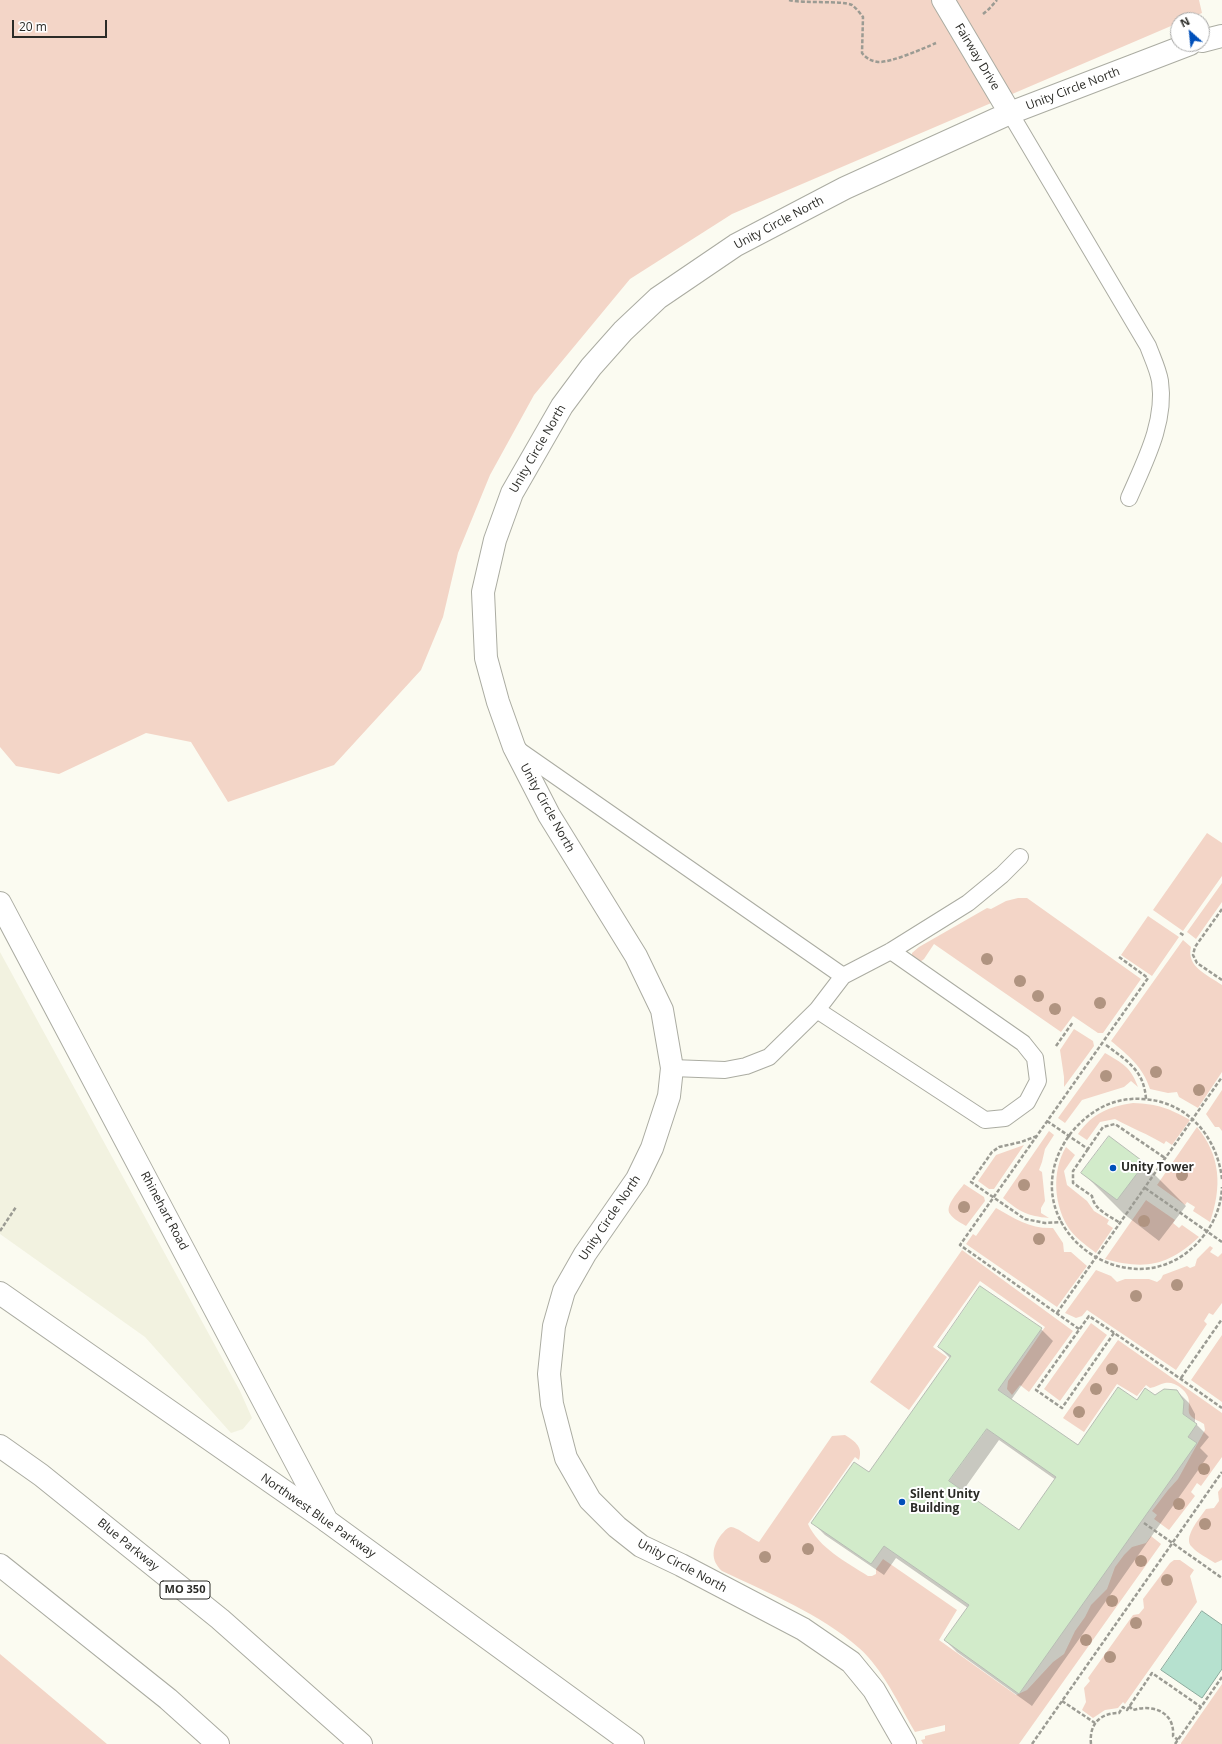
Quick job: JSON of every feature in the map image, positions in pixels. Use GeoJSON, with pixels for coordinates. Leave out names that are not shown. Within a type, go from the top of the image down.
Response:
{"type":"FeatureCollection","features":[{"type":"Feature","properties":{"kind":"main road","name":"Fairway Drive"},"geometry":{"type":"LineString","coordinates":[[943,0],[1010,113]]}},
{"type":"Feature","properties":{"kind":"main road"},"geometry":{"type":"LineString","coordinates":[[1210,39],[1222,36]]}},
{"type":"Feature","properties":{"kind":"main road","name":"Unity Circle North"},"geometry":{"type":"LineString","coordinates":[[905,1744],[874,1690],[851,1662],[803,1629],[681,1564],[641,1546],[616,1527],[590,1500],[566,1458],[552,1404],[549,1374],[554,1326],[564,1291],[585,1254],[637,1179],[652,1148],[669,1096],[672,1068],[662,1010],[636,956],[549,815],[514,747],[498,702],[486,658],[483,592],[495,540],[512,493],[562,406],[591,367],[623,331],[658,298],[736,245],[845,188],[1010,113],[1170,52]]}},
{"type":"Feature","properties":{"kind":"main road","name":"Rhinehart Road"},"geometry":{"type":"LineString","coordinates":[[0,903],[327,1521]]}},
{"type":"Feature","properties":{"kind":"main road","name":"Northwest Blue Parkway"},"geometry":{"type":"LineString","coordinates":[[0,1293],[327,1521],[633,1744]]}},
{"type":"Feature","properties":{"kind":"main road","name":"Blue Parkway"},"geometry":{"type":"LineString","coordinates":[[0,1446],[41,1475],[220,1619],[361,1744]]}},
{"type":"Feature","properties":{"kind":"main road"},"geometry":{"type":"LineString","coordinates":[[0,1565],[168,1699],[218,1744]]}},
{"type":"Feature","properties":{"kind":"lane"},"geometry":{"type":"LineString","coordinates":[[1010,113],[1148,346],[1160,380],[1161,414],[1149,450],[1129,498]]}},
{"type":"Feature","properties":{"kind":"lane"},"geometry":{"type":"LineString","coordinates":[[514,747],[843,976]]}},
{"type":"Feature","properties":{"kind":"lane"},"geometry":{"type":"LineString","coordinates":[[672,1068],[725,1070],[746,1066],[769,1057],[817,1010],[843,976],[891,951],[968,903],[1002,875],[1020,857]]}},
{"type":"Feature","properties":{"kind":"lane"},"geometry":{"type":"LineString","coordinates":[[817,1010],[985,1120],[1005,1118],[1027,1102],[1038,1081],[1036,1058],[1023,1043],[891,951]]}},
{"type":"Feature","properties":{"kind":"path"},"geometry":{"type":"LineString","coordinates":[[790,0],[845,2],[854,6],[863,17],[862,53],[867,59],[878,62],[890,60],[933,44],[961,29]]}},
{"type":"Feature","properties":{"kind":"path"},"geometry":{"type":"LineString","coordinates":[[1222,909],[1195,947],[1193,955],[1197,963],[1222,980]]}},
{"type":"Feature","properties":{"kind":"path"},"geometry":{"type":"LineString","coordinates":[[1180,933],[1185,936]]}},
{"type":"Feature","properties":{"kind":"path"},"geometry":{"type":"LineString","coordinates":[[1079,1329],[960,1245],[1148,978],[1119,957]]}},
{"type":"Feature","properties":{"kind":"path"},"geometry":{"type":"LineString","coordinates":[[1106,1045],[1135,1067],[1143,1084],[1146,1099]]}},
{"type":"Feature","properties":{"kind":"path"},"geometry":{"type":"LineString","coordinates":[[1057,1313],[1222,1078]]}},
{"type":"Feature","properties":{"kind":"path"},"geometry":{"type":"LineString","coordinates":[[1222,1179],[1218,1159],[1212,1143],[1193,1119],[1173,1106],[1146,1099],[1129,1099],[1104,1106],[1082,1121],[1069,1137],[1058,1155],[1052,1184],[1055,1205],[1062,1222],[1078,1244],[1096,1258],[1104,1262],[1121,1267],[1139,1268],[1157,1266],[1188,1252],[1207,1232],[1216,1217],[1222,1187]]}},
{"type":"Feature","properties":{"kind":"path"},"geometry":{"type":"LineString","coordinates":[[1048,1121],[1088,1149]]}},
{"type":"Feature","properties":{"kind":"path"},"geometry":{"type":"LineString","coordinates":[[1120,1223],[1099,1209],[1093,1203],[1092,1196],[1074,1183],[1073,1171],[1103,1127],[1115,1124],[1166,1158]]}},
{"type":"Feature","properties":{"kind":"path"},"geometry":{"type":"LineString","coordinates":[[1037,1136],[1022,1142],[999,1147],[992,1152],[971,1182],[1025,1219],[1046,1223],[1062,1222]]}},
{"type":"Feature","properties":{"kind":"path"},"geometry":{"type":"LineString","coordinates":[[1145,1188],[1222,1242]]}},
{"type":"Feature","properties":{"kind":"path"},"geometry":{"type":"LineString","coordinates":[[0,1231],[16,1206]]}},
{"type":"Feature","properties":{"kind":"path"},"geometry":{"type":"LineString","coordinates":[[1114,1333],[1062,1408],[1036,1390],[1089,1316],[1181,1378],[1222,1408]]}},
{"type":"Feature","properties":{"kind":"path"},"geometry":{"type":"LineString","coordinates":[[1181,1378],[1222,1319]]}},
{"type":"Feature","properties":{"kind":"path"},"geometry":{"type":"LineString","coordinates":[[1033,1744],[1222,1472]]}},
{"type":"Feature","properties":{"kind":"path"},"geometry":{"type":"LineString","coordinates":[[1144,1523],[1222,1578]]}},
{"type":"Feature","properties":{"kind":"path"},"geometry":{"type":"LineString","coordinates":[[1091,1744],[1091,1730],[1095,1723],[1105,1715],[1119,1713],[1123,1707],[1126,1710],[1152,1673],[1201,1707]]}},
{"type":"Feature","properties":{"kind":"path"},"geometry":{"type":"LineString","coordinates":[[1175,1744],[1222,1677]]}},
{"type":"Feature","properties":{"kind":"path"},"geometry":{"type":"LineString","coordinates":[[1062,1701],[1095,1723]]}},
{"type":"Feature","properties":{"kind":"path"},"geometry":{"type":"LineString","coordinates":[[1128,1706],[1134,1710],[1146,1707],[1162,1712],[1170,1721],[1173,1729],[1173,1736],[1178,1740]]}},
{"type":"Feature","properties":{"kind":"shaded area"},"geometry":{"type":"Polygon","coordinates":[[[0,0],[1199,0],[1202,12],[1170,12],[1170,26],[732,214],[630,279],[534,395],[490,475],[458,553],[443,617],[421,670],[334,765],[228,802],[191,742],[146,733],[59,774],[16,766],[0,747],[0,0]]]}},
{"type":"Feature","properties":{"kind":"shaded area"},"geometry":{"type":"Polygon","coordinates":[[[1207,833],[1222,843],[1222,876],[1183,931],[1153,910],[1207,833]]]}},
{"type":"Feature","properties":{"kind":"shaded area"},"geometry":{"type":"Polygon","coordinates":[[[1222,883],[1222,902],[1196,939],[1187,932],[1222,883]]]}},
{"type":"Feature","properties":{"kind":"shaded area"},"geometry":{"type":"Polygon","coordinates":[[[1018,898],[1027,898],[1141,979],[1103,1033],[1098,1033],[1073,1016],[1061,1032],[934,944],[924,959],[920,962],[912,957],[912,953],[919,947],[987,908],[991,909],[1006,901],[1018,898]]]}},
{"type":"Feature","properties":{"kind":"shaded area"},"geometry":{"type":"Polygon","coordinates":[[[1148,916],[1179,937],[1152,976],[1121,955],[1148,916]]]}},
{"type":"Feature","properties":{"kind":"shaded area"},"geometry":{"type":"Polygon","coordinates":[[[1183,940],[1191,947],[1190,954],[1192,960],[1199,970],[1222,985],[1222,1072],[1198,1108],[1179,1097],[1177,1092],[1168,1093],[1150,1089],[1139,1068],[1111,1041],[1183,940]]]}},
{"type":"Feature","properties":{"kind":"shaded area"},"geometry":{"type":"Polygon","coordinates":[[[0,952],[240,1391],[252,1418],[243,1429],[231,1433],[145,1337],[0,1234],[0,952]]]}},
{"type":"Feature","properties":{"kind":"shaded area"},"geometry":{"type":"Polygon","coordinates":[[[1074,1029],[1093,1041],[1094,1046],[1064,1087],[1060,1050],[1074,1029]]]}},
{"type":"Feature","properties":{"kind":"shaded area"},"geometry":{"type":"Polygon","coordinates":[[[1105,1053],[1129,1070],[1138,1087],[1131,1081],[1124,1087],[1082,1100],[1065,1123],[1058,1118],[1105,1053]]]}},
{"type":"Feature","properties":{"kind":"shaded area"},"geometry":{"type":"Polygon","coordinates":[[[1222,1090],[1222,1131],[1219,1127],[1215,1127],[1206,1114],[1222,1090]]]}},
{"type":"Feature","properties":{"kind":"shaded area"},"geometry":{"type":"Polygon","coordinates":[[[1133,1103],[1150,1104],[1163,1107],[1190,1120],[1172,1145],[1166,1141],[1164,1144],[1115,1119],[1100,1122],[1087,1140],[1078,1134],[1089,1121],[1102,1112],[1133,1103]]]}},
{"type":"Feature","properties":{"kind":"shaded area"},"geometry":{"type":"Polygon","coordinates":[[[1197,1127],[1211,1149],[1217,1172],[1216,1196],[1210,1222],[1193,1211],[1195,1207],[1187,1202],[1185,1205],[1157,1185],[1197,1127]]]}},
{"type":"Feature","properties":{"kind":"shaded area"},"geometry":{"type":"Polygon","coordinates":[[[1049,1131],[1054,1135],[1045,1149],[1039,1170],[1042,1172],[1045,1201],[1041,1208],[1041,1213],[1049,1218],[1035,1216],[1024,1212],[1014,1207],[1003,1198],[1049,1131]]]}},
{"type":"Feature","properties":{"kind":"shaded area"},"geometry":{"type":"Polygon","coordinates":[[[1024,1145],[994,1189],[989,1189],[978,1181],[996,1155],[1024,1145]]]}},
{"type":"Feature","properties":{"kind":"shaded area"},"geometry":{"type":"Polygon","coordinates":[[[1066,1147],[1075,1155],[1064,1171],[1067,1185],[1087,1201],[1094,1211],[1109,1220],[1107,1224],[1113,1228],[1096,1253],[1070,1230],[1061,1211],[1056,1189],[1056,1178],[1061,1157],[1066,1147]]]}},
{"type":"Feature","properties":{"kind":"shaded area"},"geometry":{"type":"Polygon","coordinates":[[[964,1184],[984,1197],[985,1201],[966,1226],[953,1218],[949,1211],[949,1207],[956,1194],[964,1184]]]}},
{"type":"Feature","properties":{"kind":"shaded area"},"geometry":{"type":"Polygon","coordinates":[[[1146,1200],[1175,1220],[1173,1223],[1179,1228],[1182,1225],[1199,1237],[1177,1254],[1166,1260],[1155,1263],[1144,1265],[1105,1259],[1146,1200]]]}},
{"type":"Feature","properties":{"kind":"shaded area"},"geometry":{"type":"Polygon","coordinates":[[[996,1208],[1030,1225],[1053,1228],[1063,1243],[1064,1252],[1071,1252],[1087,1266],[1057,1307],[966,1244],[973,1234],[976,1236],[996,1208]]]}},
{"type":"Feature","properties":{"kind":"shaded area"},"geometry":{"type":"Polygon","coordinates":[[[1210,1246],[1213,1248],[1210,1252],[1218,1257],[1222,1253],[1222,1303],[1213,1315],[1209,1313],[1204,1321],[1207,1324],[1176,1370],[1087,1310],[1082,1316],[1076,1318],[1065,1313],[1096,1270],[1111,1276],[1117,1282],[1125,1279],[1149,1279],[1157,1282],[1163,1275],[1187,1266],[1190,1268],[1195,1266],[1197,1259],[1210,1246]]]}},
{"type":"Feature","properties":{"kind":"shaded area"},"geometry":{"type":"Polygon","coordinates":[[[962,1250],[1073,1331],[1029,1392],[1020,1385],[1012,1395],[1007,1389],[1008,1381],[1045,1327],[980,1281],[933,1347],[947,1357],[909,1410],[870,1382],[962,1250]]]}},
{"type":"Feature","properties":{"kind":"shaded area"},"geometry":{"type":"Polygon","coordinates":[[[1091,1323],[1107,1335],[1060,1401],[1044,1389],[1091,1323]]]}},
{"type":"Feature","properties":{"kind":"shaded area"},"geometry":{"type":"Polygon","coordinates":[[[1222,1335],[1222,1402],[1191,1380],[1222,1335]]]}},
{"type":"Feature","properties":{"kind":"shaded area"},"geometry":{"type":"Polygon","coordinates":[[[1118,1340],[1222,1413],[1222,1457],[1201,1486],[1197,1483],[1191,1492],[1195,1496],[1169,1530],[1154,1519],[1157,1515],[1152,1511],[1178,1479],[1205,1430],[1204,1424],[1189,1413],[1189,1399],[1187,1394],[1175,1384],[1165,1383],[1150,1388],[1146,1385],[1137,1396],[1117,1384],[1084,1432],[1063,1418],[1118,1340]]]}},
{"type":"Feature","properties":{"kind":"shaded area"},"geometry":{"type":"Polygon","coordinates":[[[845,1435],[858,1445],[860,1452],[859,1460],[855,1457],[808,1524],[813,1533],[834,1554],[868,1576],[876,1574],[876,1569],[883,1559],[957,1610],[939,1640],[1016,1695],[1027,1690],[1053,1662],[1064,1654],[1075,1631],[1091,1605],[1107,1589],[1115,1567],[1124,1555],[1132,1547],[1146,1543],[1151,1536],[1161,1544],[1019,1744],[923,1744],[921,1740],[925,1739],[925,1736],[945,1731],[945,1725],[915,1732],[897,1699],[876,1666],[859,1648],[811,1614],[722,1571],[718,1567],[714,1558],[714,1549],[725,1530],[731,1527],[734,1528],[759,1542],[832,1436],[845,1435]]]}},
{"type":"Feature","properties":{"kind":"shaded area"},"geometry":{"type":"Polygon","coordinates":[[[1222,1487],[1222,1560],[1215,1563],[1194,1549],[1189,1543],[1189,1539],[1190,1533],[1206,1509],[1214,1508],[1219,1501],[1218,1492],[1222,1487]]]}},
{"type":"Feature","properties":{"kind":"shaded area"},"geometry":{"type":"Polygon","coordinates":[[[1174,1560],[1180,1560],[1194,1570],[1190,1576],[1197,1602],[1125,1704],[1123,1702],[1118,1708],[1105,1710],[1093,1718],[1082,1710],[1086,1702],[1084,1688],[1090,1681],[1088,1678],[1133,1615],[1139,1614],[1144,1608],[1143,1599],[1170,1563],[1174,1560]]]}},
{"type":"Feature","properties":{"kind":"shaded area"},"geometry":{"type":"Polygon","coordinates":[[[1202,1611],[1222,1625],[1222,1669],[1202,1698],[1161,1670],[1202,1611]]]}},
{"type":"Feature","properties":{"kind":"shaded area"},"geometry":{"type":"Polygon","coordinates":[[[0,1654],[107,1744],[0,1744],[0,1654]]]}},
{"type":"Feature","properties":{"kind":"shaded area"},"geometry":{"type":"Polygon","coordinates":[[[1222,1684],[1222,1744],[1181,1744],[1181,1743],[1222,1684]]]}},
{"type":"Feature","properties":{"kind":"building","name":"Unity Tower"},"geometry":{"type":"Polygon","coordinates":[[[1109,1136],[1145,1163],[1117,1200],[1081,1173],[1109,1136]]]}},
{"type":"Feature","properties":{"kind":"building","name":"Silent Unity Building"},"geometry":{"type":"Polygon","coordinates":[[[980,1286],[1042,1328],[998,1390],[1078,1445],[1118,1387],[1137,1400],[1145,1388],[1155,1395],[1164,1389],[1177,1390],[1184,1401],[1183,1414],[1197,1424],[1188,1437],[1197,1443],[1019,1694],[944,1640],[969,1605],[884,1546],[871,1564],[811,1523],[854,1462],[869,1472],[951,1356],[938,1347],[980,1286]],[[987,1429],[949,1481],[1019,1530],[1056,1477],[987,1429]]]}},
{"type":"Feature","properties":{"kind":"place","name":"Unity Tower"},"geometry":{"type":"Point","coordinates":[1113,1168]}},
{"type":"Feature","properties":{"kind":"place","name":"Silent Unity Building"},"geometry":{"type":"Point","coordinates":[902,1502]}}]}
